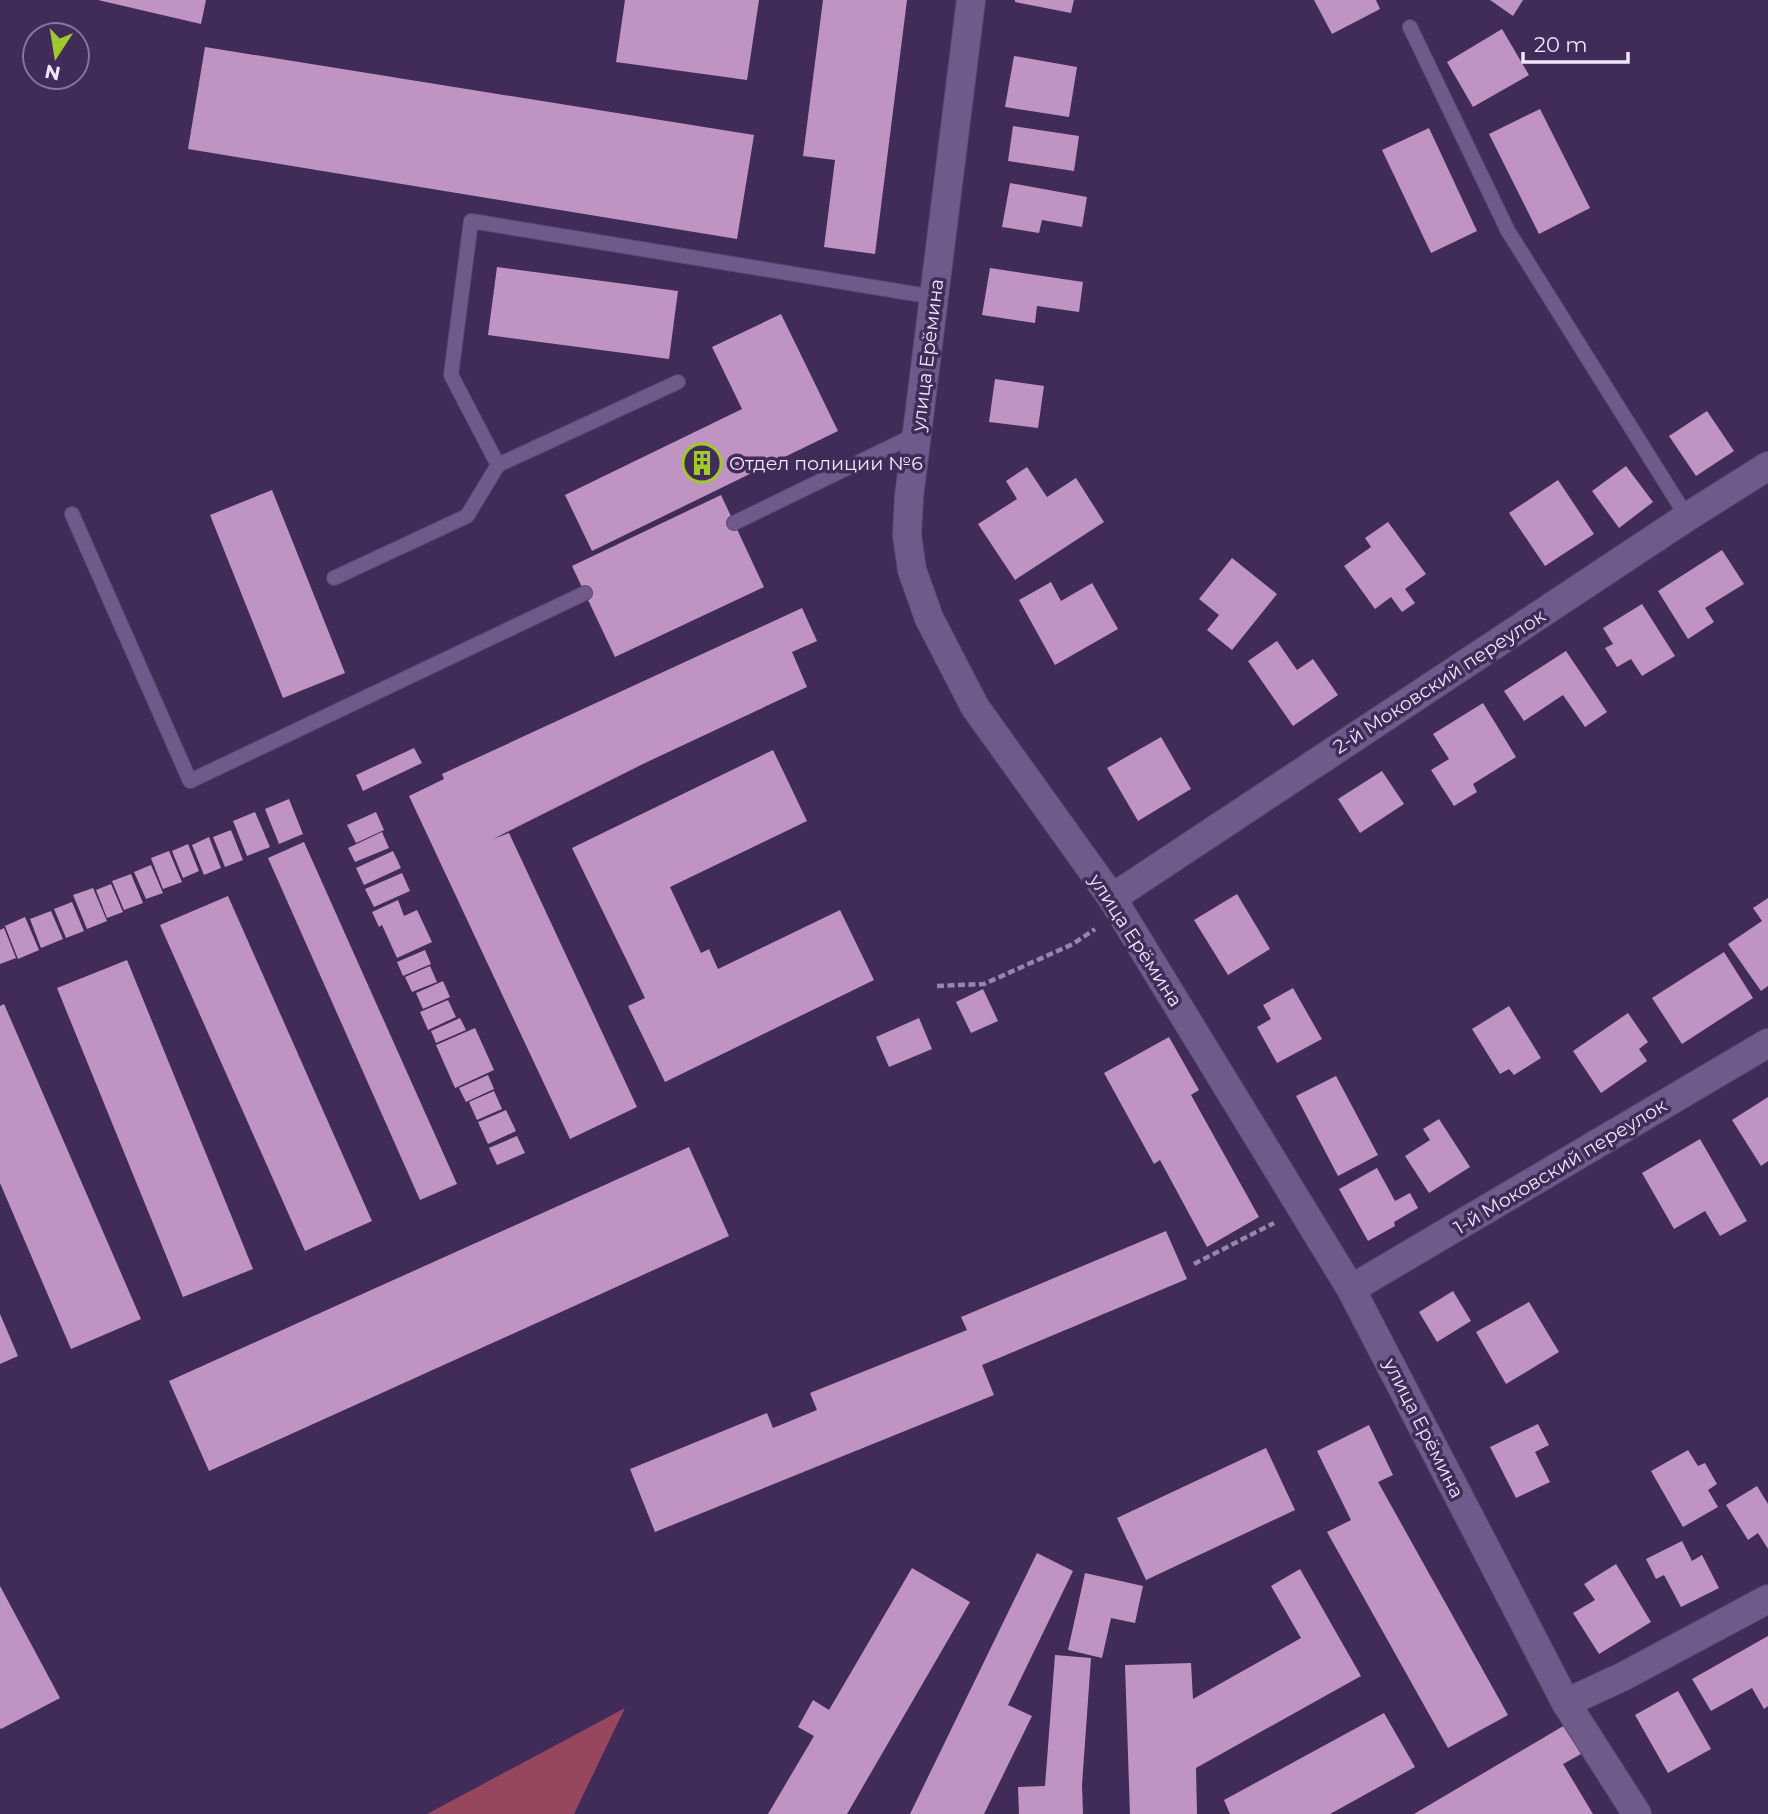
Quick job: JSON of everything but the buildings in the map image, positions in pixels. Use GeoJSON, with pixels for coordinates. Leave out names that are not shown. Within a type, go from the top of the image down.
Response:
{"type":"FeatureCollection","features":[{"type":"Feature","properties":{"kind":"street","name":"улица Ерёмина"},"geometry":{"type":"LineString","coordinates":[[971,0],[909,497],[908,535],[912,570],[929,618],[975,707],[1112,898],[1352,1289],[1566,1703],[1637,1814]]}},
{"type":"Feature","properties":{"kind":"street","name":"2-й Моковский переулок"},"geometry":{"type":"LineString","coordinates":[[1112,898],[1768,466]]}},
{"type":"Feature","properties":{"kind":"street","name":"1-й Моковский переулок"},"geometry":{"type":"LineString","coordinates":[[1352,1289],[1768,1043]]}},
{"type":"Feature","properties":{"kind":"street"},"geometry":{"type":"LineString","coordinates":[[1566,1703],[1624,1676],[1768,1598]]}},
{"type":"Feature","properties":{"kind":"lane"},"geometry":{"type":"LineString","coordinates":[[1410,27],[1508,231],[1687,517]]}},
{"type":"Feature","properties":{"kind":"lane"},"geometry":{"type":"LineString","coordinates":[[498,465],[451,375],[471,221],[934,297]]}},
{"type":"Feature","properties":{"kind":"lane"},"geometry":{"type":"LineString","coordinates":[[334,579],[467,516],[498,465],[678,382]]}},
{"type":"Feature","properties":{"kind":"lane"},"geometry":{"type":"LineString","coordinates":[[734,523],[917,434]]}},
{"type":"Feature","properties":{"kind":"lane"},"geometry":{"type":"LineString","coordinates":[[72,514],[190,781],[585,593]]}},
{"type":"Feature","properties":{"kind":"path"},"geometry":{"type":"LineString","coordinates":[[1194,1264],[1302,1208]]}},
{"type":"Feature","properties":{"kind":"shaded area"},"geometry":{"type":"Polygon","coordinates":[[[625,1708],[574,1814],[427,1814],[625,1708]]]}},
{"type":"Feature","properties":{"kind":"place","name":"Отдел полиции №6"},"geometry":{"type":"Point","coordinates":[702,463]}}]}
